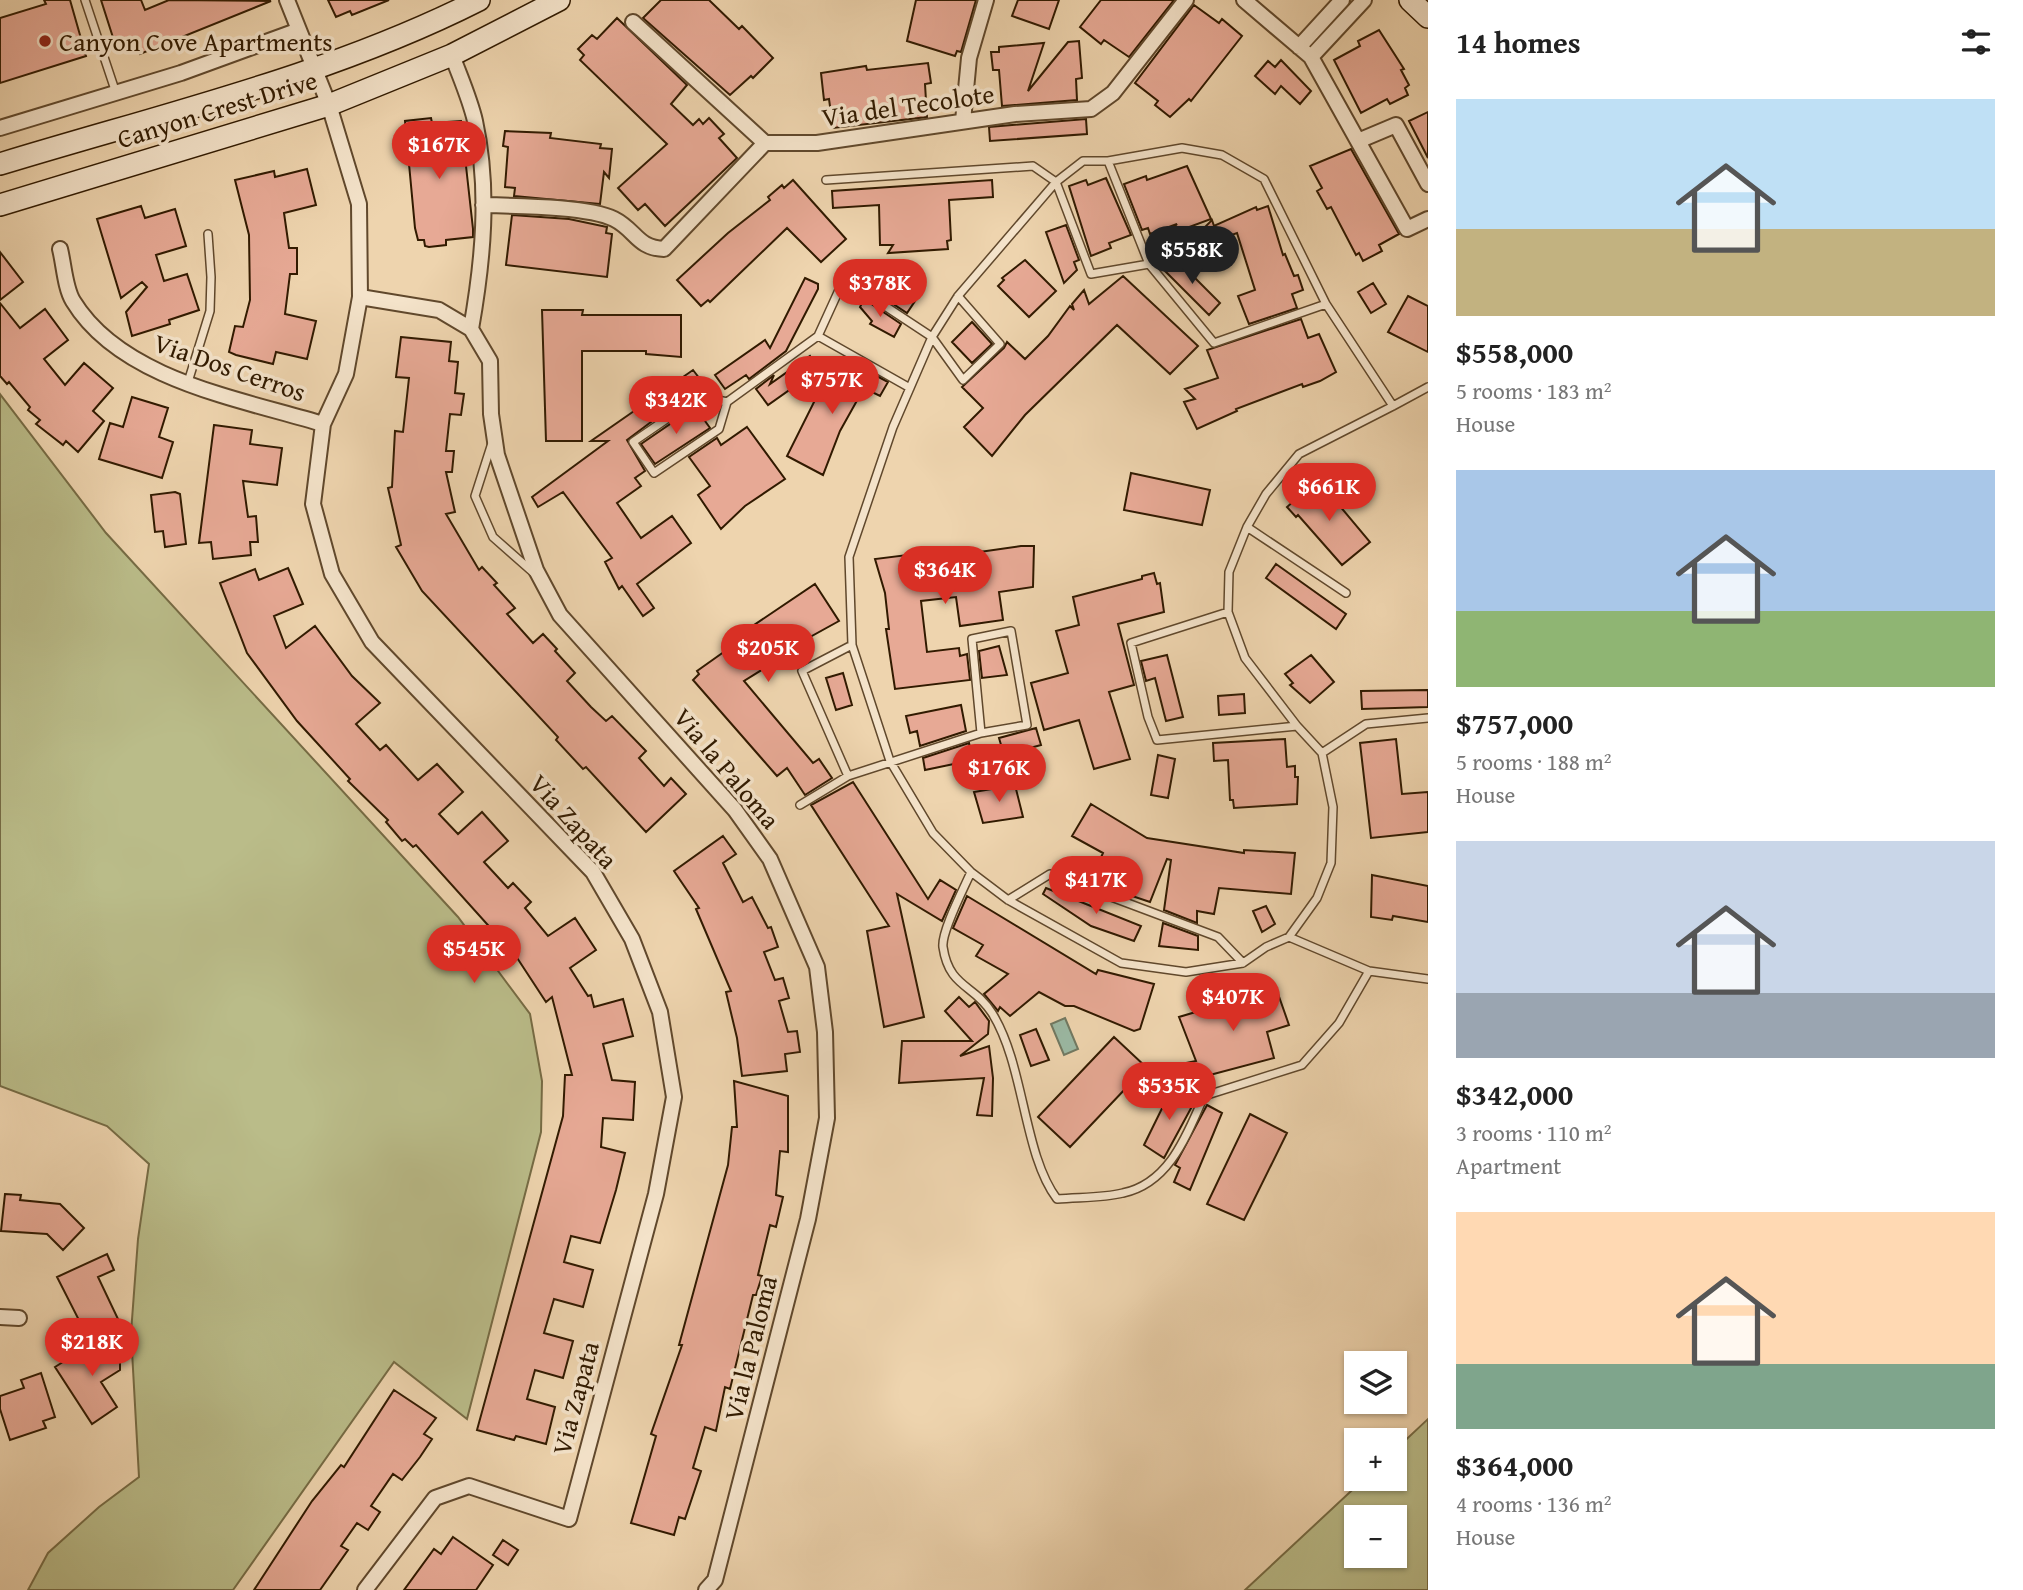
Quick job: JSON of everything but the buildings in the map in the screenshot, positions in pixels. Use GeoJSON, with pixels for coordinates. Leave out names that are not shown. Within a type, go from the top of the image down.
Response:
{"type":"FeatureCollection","features":[{"type":"Feature","properties":{"kind":"main road","name":"Canyon Crest Drive"},"geometry":{"type":"LineString","coordinates":[[0,164],[314,68],[447,16],[479,0]]}},
{"type":"Feature","properties":{"kind":"main road","name":"Canyon Crest Drive"},"geometry":{"type":"LineString","coordinates":[[0,205],[329,105],[452,55],[559,0]]}},
{"type":"Feature","properties":{"kind":"main road"},"geometry":{"type":"LineString","coordinates":[[1410,0],[1428,17]]}},
{"type":"Feature","properties":{"kind":"street","name":"Via Zapata"},"geometry":{"type":"LineString","coordinates":[[287,0],[329,105],[359,204],[360,297],[346,374],[323,424],[313,504],[332,574],[372,642],[593,872],[632,939],[660,1012],[674,1097],[656,1194],[569,1519],[469,1486],[435,1498],[365,1590]]}},
{"type":"Feature","properties":{"kind":"street"},"geometry":{"type":"LineString","coordinates":[[963,121],[969,58],[986,0]]}},
{"type":"Feature","properties":{"kind":"street","name":"Via del Tecolote"},"geometry":{"type":"LineString","coordinates":[[765,143],[817,144],[963,121],[1091,109],[1112,93],[1186,0]]}},
{"type":"Feature","properties":{"kind":"street"},"geometry":{"type":"LineString","coordinates":[[1244,0],[1311,57],[1407,229],[1428,219]]}},
{"type":"Feature","properties":{"kind":"street"},"geometry":{"type":"LineString","coordinates":[[1299,47],[1342,0]]}},
{"type":"Feature","properties":{"kind":"street"},"geometry":{"type":"LineString","coordinates":[[1311,57],[1364,0]]}},
{"type":"Feature","properties":{"kind":"street"},"geometry":{"type":"LineString","coordinates":[[483,205],[551,207],[613,219],[648,249],[664,249],[765,143],[633,22]]}},
{"type":"Feature","properties":{"kind":"street"},"geometry":{"type":"LineString","coordinates":[[0,128],[181,74],[299,30]]}},
{"type":"Feature","properties":{"kind":"street"},"geometry":{"type":"LineString","coordinates":[[452,55],[475,121],[483,205],[484,256],[471,329]]}},
{"type":"Feature","properties":{"kind":"street"},"geometry":{"type":"LineString","coordinates":[[1358,141],[1396,125],[1428,184]]}},
{"type":"Feature","properties":{"kind":"street","name":"Via Dos Cerros"},"geometry":{"type":"LineString","coordinates":[[60,249],[72,299],[103,339],[136,362],[188,382],[323,424]]}},
{"type":"Feature","properties":{"kind":"street","name":"Via la Paloma"},"geometry":{"type":"LineString","coordinates":[[360,297],[439,310],[471,329],[490,361],[496,455],[541,580],[559,615],[742,820],[770,859],[817,967],[825,1032],[827,1118],[808,1219],[780,1332],[715,1580],[706,1590]]}},
{"type":"Feature","properties":{"kind":"street"},"geometry":{"type":"LineString","coordinates":[[0,1317],[19,1318]]}},
{"type":"Feature","properties":{"kind":"lane"},"geometry":{"type":"LineString","coordinates":[[85,0],[116,93]]}},
{"type":"Feature","properties":{"kind":"lane"},"geometry":{"type":"LineString","coordinates":[[1394,406],[1326,304],[1264,179],[1222,155],[1182,148],[1108,161],[1083,161],[1056,182],[958,296],[932,337],[893,427],[849,556],[852,645],[890,761],[933,832],[971,872],[1008,900],[1121,963],[1186,972],[1243,963],[1266,947],[1289,937],[1317,898],[1331,863],[1333,807],[1322,753],[1297,726],[1245,658],[1227,611],[1229,572],[1247,527],[1266,494],[1299,454],[1394,406],[1428,387]]}},
{"type":"Feature","properties":{"kind":"lane"},"geometry":{"type":"LineString","coordinates":[[1108,161],[1149,264],[1214,343],[1326,304]]}},
{"type":"Feature","properties":{"kind":"lane"},"geometry":{"type":"LineString","coordinates":[[826,180],[1033,166],[1056,182],[1091,274],[1149,264]]}},
{"type":"Feature","properties":{"kind":"lane"},"geometry":{"type":"LineString","coordinates":[[188,382],[210,312],[208,234]]}},
{"type":"Feature","properties":{"kind":"lane"},"geometry":{"type":"LineString","coordinates":[[727,402],[700,396],[633,442],[654,473],[719,429],[727,402],[818,336],[844,279],[932,337],[963,380],[1000,344],[958,296]]}},
{"type":"Feature","properties":{"kind":"lane"},"geometry":{"type":"LineString","coordinates":[[818,336],[910,387]]}},
{"type":"Feature","properties":{"kind":"lane"},"geometry":{"type":"LineString","coordinates":[[494,436],[475,496],[493,537],[541,580]]}},
{"type":"Feature","properties":{"kind":"lane"},"geometry":{"type":"LineString","coordinates":[[1247,527],[1346,593]]}},
{"type":"Feature","properties":{"kind":"lane"},"geometry":{"type":"LineString","coordinates":[[1227,611],[1131,643],[1148,717],[1157,740],[1297,726]]}},
{"type":"Feature","properties":{"kind":"lane"},"geometry":{"type":"LineString","coordinates":[[800,805],[848,776],[890,761],[981,733],[1027,724],[1011,631],[972,639],[981,733]]}},
{"type":"Feature","properties":{"kind":"lane"},"geometry":{"type":"LineString","coordinates":[[848,776],[802,671],[852,645]]}},
{"type":"Feature","properties":{"kind":"lane"},"geometry":{"type":"LineString","coordinates":[[1322,753],[1366,724],[1428,718]]}},
{"type":"Feature","properties":{"kind":"lane"},"geometry":{"type":"LineString","coordinates":[[971,872],[942,942],[947,970],[992,1012],[1019,1079],[1045,1182],[1058,1199],[1125,1193],[1162,1173],[1182,1144],[1204,1096],[1302,1065],[1339,1023],[1369,971]]}},
{"type":"Feature","properties":{"kind":"lane"},"geometry":{"type":"LineString","coordinates":[[1008,900],[1050,874],[1218,937],[1243,963]]}},
{"type":"Feature","properties":{"kind":"lane"},"geometry":{"type":"LineString","coordinates":[[1289,937],[1369,971],[1428,979]]}},
{"type":"Feature","properties":{"kind":"green space"},"geometry":{"type":"Polygon","coordinates":[[[0,394],[106,533],[458,917],[530,1014],[542,1081],[541,1132],[467,1419],[394,1362],[233,1590],[28,1590],[48,1553],[99,1507],[139,1477],[131,1333],[138,1239],[149,1164],[107,1126],[0,1086],[0,394]]]}},
{"type":"Feature","properties":{"kind":"green space"},"geometry":{"type":"Polygon","coordinates":[[[1428,1419],[1428,1590],[1245,1590],[1351,1491],[1407,1491],[1407,1439],[1428,1419]]]}},
{"type":"Feature","properties":{"kind":"shaded area"},"geometry":{"type":"Polygon","coordinates":[[[1065,1018],[1078,1049],[1064,1055],[1051,1024],[1065,1018]]]}},
{"type":"Feature","properties":{"kind":"place","name":"Canyon Cove Apartments"},"geometry":{"type":"Point","coordinates":[45,41]}}]}
